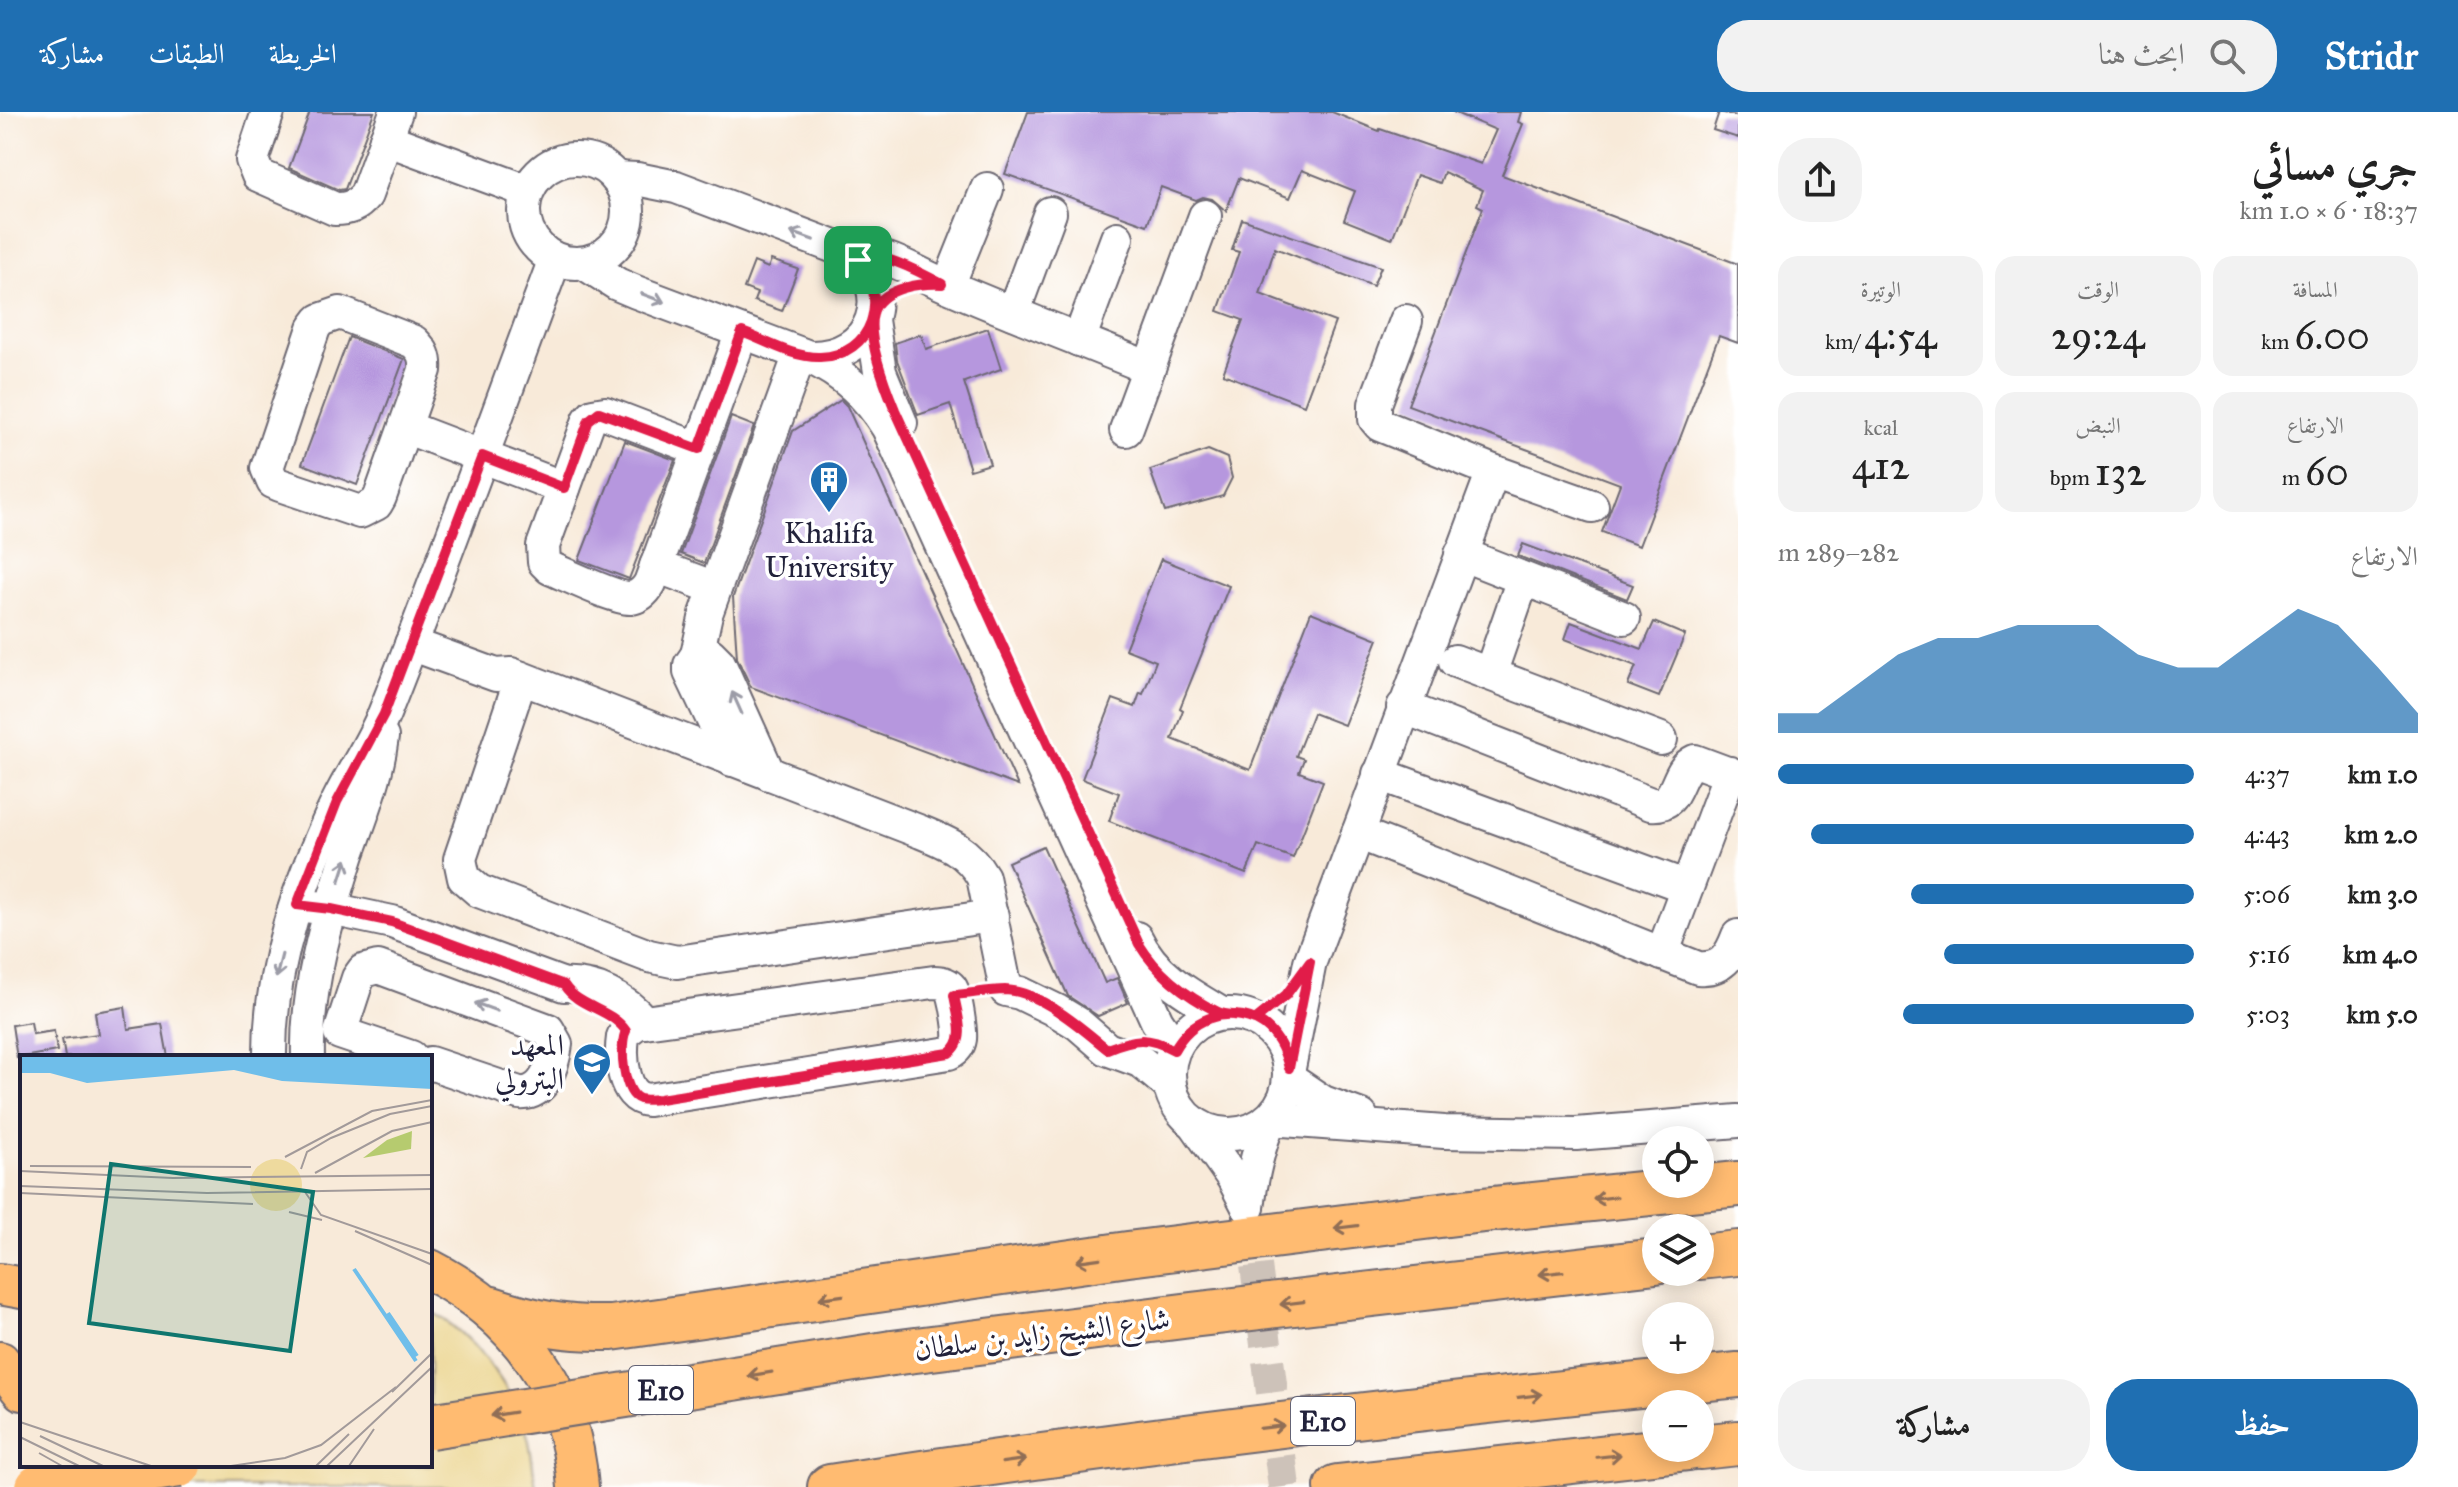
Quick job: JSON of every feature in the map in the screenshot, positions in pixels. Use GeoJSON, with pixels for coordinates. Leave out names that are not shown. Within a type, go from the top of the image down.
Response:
{"type":"FeatureCollection","features":[{"type":"Feature","properties":{"kind":"highway"},"geometry":{"type":"LineString","coordinates":[[492,1309],[529,1321],[570,1329],[611,1328],[1128,1254],[1464,1212],[1738,1184]]}},
{"type":"Feature","properties":{"kind":"highway"},"geometry":{"type":"LineString","coordinates":[[1714,1256],[1738,1253]]}},
{"type":"Feature","properties":{"kind":"highway","name":"شارع الشيخ زايد بن سلطان"},"geometry":{"type":"LineString","coordinates":[[432,1426],[892,1353],[1642,1263]]}},
{"type":"Feature","properties":{"kind":"highway","name":"E10"},"geometry":{"type":"LineString","coordinates":[[830,1487],[1197,1436],[1569,1391],[1738,1375]]}},
{"type":"Feature","properties":{"kind":"highway"},"geometry":{"type":"LineString","coordinates":[[1714,1446],[1738,1443]]}},
{"type":"Feature","properties":{"kind":"highway"},"geometry":{"type":"LineString","coordinates":[[1337,1487],[1642,1453]]}},
{"type":"Feature","properties":{"kind":"highway"},"geometry":{"type":"LineString","coordinates":[[38,1487],[166,1467]]}},
{"type":"Feature","properties":{"kind":"main road"},"geometry":{"type":"LineString","coordinates":[[432,1271],[456,1283],[492,1309],[531,1351],[559,1401],[576,1456],[578,1487]]}},
{"type":"Feature","properties":{"kind":"main road"},"geometry":{"type":"LineString","coordinates":[[0,1284],[20,1288]]}},
{"type":"Feature","properties":{"kind":"main road"},"geometry":{"type":"LineString","coordinates":[[0,1362],[20,1387]]}},
{"type":"Feature","properties":{"kind":"main road"},"geometry":{"type":"LineString","coordinates":[[61,1467],[70,1487]]}},
{"type":"Feature","properties":{"kind":"main road"},"geometry":{"type":"LineString","coordinates":[[70,1487],[74,1467]]}},
{"type":"Feature","properties":{"kind":"street"},"geometry":{"type":"LineString","coordinates":[[268,112],[252,160],[258,175],[335,209],[353,207],[366,195],[391,125],[527,191]]}},
{"type":"Feature","properties":{"kind":"street"},"geometry":{"type":"LineString","coordinates":[[569,261],[601,257],[615,246],[625,230],[628,212],[625,194],[617,178],[592,161],[561,161],[535,178],[527,191],[524,205],[527,231],[543,252],[617,284],[805,355],[831,367],[864,395],[888,428],[1161,1031],[1174,1049]]}},
{"type":"Feature","properties":{"kind":"street"},"geometry":{"type":"LineString","coordinates":[[617,178],[676,187],[848,252],[892,259],[945,285],[1149,368]]}},
{"type":"Feature","properties":{"kind":"street"},"geometry":{"type":"LineString","coordinates":[[945,285],[987,189]]}},
{"type":"Feature","properties":{"kind":"street"},"geometry":{"type":"LineString","coordinates":[[1013,313],[1050,213]]}},
{"type":"Feature","properties":{"kind":"street"},"geometry":{"type":"LineString","coordinates":[[1126,430],[1205,216]]}},
{"type":"Feature","properties":{"kind":"street"},"geometry":{"type":"LineString","coordinates":[[1079,340],[1117,238]]}},
{"type":"Feature","properties":{"kind":"street"},"geometry":{"type":"LineString","coordinates":[[848,252],[866,270],[875,295],[873,314],[880,372],[895,410],[1139,944],[1163,976],[1178,988],[1222,1014],[1255,1020],[1279,1039],[1289,1074],[1323,1102],[1394,1128]]}},
{"type":"Feature","properties":{"kind":"street"},"geometry":{"type":"LineString","coordinates":[[270,1055],[269,1019],[277,968],[297,905],[337,802],[384,714],[482,456],[569,261]]}},
{"type":"Feature","properties":{"kind":"street"},"geometry":{"type":"LineString","coordinates":[[805,355],[835,355],[847,350],[858,342],[886,298],[912,285],[945,285]]}},
{"type":"Feature","properties":{"kind":"street"},"geometry":{"type":"LineString","coordinates":[[340,313],[350,316],[414,342],[422,349],[426,359],[425,370],[405,427],[380,497],[368,509],[351,510],[280,485],[268,475],[268,460],[314,328],[320,320],[330,315],[340,313]]}},
{"type":"Feature","properties":{"kind":"street"},"geometry":{"type":"LineString","coordinates":[[1406,321],[1375,404],[1375,419],[1386,429],[1592,506]]}},
{"type":"Feature","properties":{"kind":"street"},"geometry":{"type":"LineString","coordinates":[[699,449],[599,412],[589,420],[543,546],[542,554],[550,568],[630,598],[646,590],[656,566],[699,449],[742,332]]}},
{"type":"Feature","properties":{"kind":"street"},"geometry":{"type":"LineString","coordinates":[[732,760],[690,672],[690,665],[697,655],[702,627],[715,588],[805,355]]}},
{"type":"Feature","properties":{"kind":"street"},"geometry":{"type":"LineString","coordinates":[[405,427],[564,488]]}},
{"type":"Feature","properties":{"kind":"street"},"geometry":{"type":"LineString","coordinates":[[1195,1124],[1210,1131],[1242,1133],[1270,1119],[1282,1104],[1310,962],[1493,471]]}},
{"type":"Feature","properties":{"kind":"street"},"geometry":{"type":"LineString","coordinates":[[1461,554],[1624,618]]}},
{"type":"Feature","properties":{"kind":"street"},"geometry":{"type":"LineString","coordinates":[[656,566],[715,588]]}},
{"type":"Feature","properties":{"kind":"street"},"geometry":{"type":"LineString","coordinates":[[1490,674],[1523,579]]}},
{"type":"Feature","properties":{"kind":"street"},"geometry":{"type":"LineString","coordinates":[[415,634],[495,659],[516,676],[964,852],[983,877],[1006,990]]}},
{"type":"Feature","properties":{"kind":"street"},"geometry":{"type":"LineString","coordinates":[[697,655],[710,654],[719,663],[769,774]]}},
{"type":"Feature","properties":{"kind":"street"},"geometry":{"type":"LineString","coordinates":[[1455,661],[1661,739]]}},
{"type":"Feature","properties":{"kind":"street"},"geometry":{"type":"LineString","coordinates":[[516,676],[460,859],[464,878],[479,891],[649,956],[677,962],[992,916]]}},
{"type":"Feature","properties":{"kind":"street"},"geometry":{"type":"LineString","coordinates":[[1403,707],[1651,804],[1663,804],[1673,796],[1691,763],[1699,762],[1734,775],[1662,954]]}},
{"type":"Feature","properties":{"kind":"street"},"geometry":{"type":"LineString","coordinates":[[384,714],[373,785],[331,909],[310,1002],[307,1045],[340,1033],[405,1055]]}},
{"type":"Feature","properties":{"kind":"street"},"geometry":{"type":"LineString","coordinates":[[1379,774],[1687,887]]}},
{"type":"Feature","properties":{"kind":"street"},"geometry":{"type":"LineString","coordinates":[[1358,833],[1698,968],[1708,969],[1726,960],[1738,936]]}},
{"type":"Feature","properties":{"kind":"street"},"geometry":{"type":"LineString","coordinates":[[297,905],[392,922],[564,985],[587,986],[630,1007],[635,1027]]}},
{"type":"Feature","properties":{"kind":"street"},"geometry":{"type":"LineString","coordinates":[[1255,1020],[1286,995],[1310,962]]}},
{"type":"Feature","properties":{"kind":"street"},"geometry":{"type":"LineString","coordinates":[[340,1033],[358,978],[363,971],[378,967],[548,1030],[553,1037],[555,1053],[542,1086],[532,1093],[519,1093],[432,1064]]}},
{"type":"Feature","properties":{"kind":"street"},"geometry":{"type":"LineString","coordinates":[[943,982],[951,987],[954,995],[961,1036],[955,1050],[949,1053],[660,1099],[639,1099],[628,1086],[622,1044],[635,1027],[943,982]]}},
{"type":"Feature","properties":{"kind":"street"},"geometry":{"type":"LineString","coordinates":[[548,1030],[564,985]]}},
{"type":"Feature","properties":{"kind":"street"},"geometry":{"type":"LineString","coordinates":[[954,995],[1006,990],[1020,993],[1077,1023],[1107,1049],[1140,1061],[1170,1086]]}},
{"type":"Feature","properties":{"kind":"street"},"geometry":{"type":"LineString","coordinates":[[1222,1014],[1194,1025],[1174,1049],[1169,1068],[1170,1086],[1175,1101],[1233,1178],[1248,1207],[1256,1160],[1270,1119]]}},
{"type":"Feature","properties":{"kind":"street"},"geometry":{"type":"LineString","coordinates":[[1107,1049],[1146,1039],[1174,1049]]}},
{"type":"Feature","properties":{"kind":"street"},"geometry":{"type":"LineString","coordinates":[[1270,1119],[1444,1132],[1576,1134],[1738,1121]]}},
{"type":"Feature","properties":{"kind":"sand"},"geometry":{"type":"Polygon","coordinates":[[[432,1312],[462,1334],[503,1383],[528,1437],[536,1487],[93,1487],[95,1467],[432,1467],[432,1312]]]}},
{"type":"Feature","properties":{"kind":"building"},"geometry":{"type":"Polygon","coordinates":[[[310,112],[374,112],[345,189],[339,190],[289,168],[310,112]]]}},
{"type":"Feature","properties":{"kind":"building"},"geometry":{"type":"Polygon","coordinates":[[[1028,112],[1332,112],[1379,131],[1481,164],[1496,130],[1453,112],[1521,112],[1518,122],[1523,124],[1502,175],[1738,264],[1738,343],[1719,336],[1639,546],[1602,532],[1620,484],[1408,405],[1483,208],[1477,205],[1483,190],[1444,172],[1440,183],[1417,175],[1392,239],[1344,220],[1355,191],[1302,170],[1290,198],[1239,178],[1226,211],[1212,199],[1203,197],[1196,200],[1161,187],[1147,225],[1005,174],[1028,112]]]}},
{"type":"Feature","properties":{"kind":"building"},"geometry":{"type":"Polygon","coordinates":[[[1719,112],[1738,116],[1738,138],[1713,130],[1719,112]]]}},
{"type":"Feature","properties":{"kind":"building"},"geometry":{"type":"Polygon","coordinates":[[[1242,219],[1381,267],[1373,286],[1275,248],[1260,294],[1335,322],[1304,405],[1223,374],[1243,320],[1218,311],[1239,252],[1232,250],[1242,219]]]}},
{"type":"Feature","properties":{"kind":"building"},"geometry":{"type":"Polygon","coordinates":[[[771,260],[798,269],[782,311],[754,301],[757,293],[744,288],[754,262],[768,268],[771,260]]]}},
{"type":"Feature","properties":{"kind":"building"},"geometry":{"type":"Polygon","coordinates":[[[988,328],[1001,369],[964,382],[990,464],[970,470],[950,404],[918,415],[897,360],[895,343],[921,334],[926,349],[988,328]]]}},
{"type":"Feature","properties":{"kind":"building"},"geometry":{"type":"Polygon","coordinates":[[[349,337],[404,359],[357,485],[302,464],[349,337]]]}},
{"type":"Feature","properties":{"kind":"building","name":"Khalifa University"},"geometry":{"type":"Polygon","coordinates":[[[841,400],[847,406],[1018,786],[751,687],[737,658],[733,597],[793,431],[841,400]]]}},
{"type":"Feature","properties":{"kind":"building"},"geometry":{"type":"Polygon","coordinates":[[[731,417],[754,426],[704,563],[681,554],[731,417]]]}},
{"type":"Feature","properties":{"kind":"building"},"geometry":{"type":"Polygon","coordinates":[[[625,441],[675,460],[629,579],[579,560],[625,441]]]}},
{"type":"Feature","properties":{"kind":"building"},"geometry":{"type":"Polygon","coordinates":[[[1208,450],[1227,458],[1232,478],[1223,496],[1165,512],[1150,470],[1208,450]]]}},
{"type":"Feature","properties":{"kind":"building"},"geometry":{"type":"Polygon","coordinates":[[[1523,544],[1633,585],[1627,599],[1518,556],[1523,544]]]}},
{"type":"Feature","properties":{"kind":"building"},"geometry":{"type":"Polygon","coordinates":[[[1161,559],[1229,586],[1180,708],[1183,710],[1172,739],[1250,770],[1311,612],[1378,639],[1344,725],[1313,713],[1296,756],[1304,759],[1299,772],[1323,781],[1293,858],[1258,845],[1246,874],[1109,821],[1119,793],[1082,779],[1113,699],[1135,707],[1156,661],[1125,649],[1161,559]]]}},
{"type":"Feature","properties":{"kind":"building"},"geometry":{"type":"Polygon","coordinates":[[[1571,622],[1642,649],[1654,622],[1685,635],[1659,697],[1628,685],[1636,666],[1565,639],[1571,622]]]}},
{"type":"Feature","properties":{"kind":"building"},"geometry":{"type":"Polygon","coordinates":[[[1043,846],[1105,983],[1117,978],[1128,1003],[1098,1016],[1068,996],[1008,862],[1043,846]]]}},
{"type":"Feature","properties":{"kind":"building"},"geometry":{"type":"Polygon","coordinates":[[[125,1007],[128,1029],[162,1024],[168,1055],[65,1055],[62,1039],[98,1034],[95,1012],[125,1007]]]}},
{"type":"Feature","properties":{"kind":"building"},"geometry":{"type":"Polygon","coordinates":[[[31,1022],[33,1034],[54,1031],[57,1051],[20,1055],[17,1058],[12,1025],[31,1022]]]}},
{"type":"Feature","properties":{"kind":"tunnel"},"geometry":{"type":"LineString","coordinates":[[1250,1218],[1284,1487]]}},
{"type":"Feature","properties":{"kind":"place","name":"Khalifa University"},"geometry":{"type":"Point","coordinates":[829,514]}},
{"type":"Feature","properties":{"kind":"place","name":"المعهد البترولي"},"geometry":{"type":"Point","coordinates":[592,1096]}},
{"type":"Feature","properties":{"kind":"route"},"geometry":{"type":"LineString","coordinates":[[858,260],[848,252],[884,256],[942,284],[912,285],[898,290],[875,308],[872,320],[880,372],[1139,944],[1163,976],[1178,988],[1222,1014],[1234,1014],[1245,1016],[1255,1020],[1268,1028],[1279,1039],[1289,1068],[1310,962],[1286,995],[1255,1020],[1234,1014],[1208,1018],[1183,1035],[1174,1050],[1146,1039],[1107,1049],[1077,1023],[1057,1011],[1020,993],[1006,990],[954,995],[961,1036],[955,1050],[949,1053],[660,1099],[639,1099],[628,1086],[622,1044],[626,1031],[614,1017],[576,999],[564,985],[392,922],[362,914],[297,905],[337,802],[384,714],[482,456],[564,488],[589,420],[599,412],[699,449],[742,332],[809,357],[835,355],[858,342],[872,320],[875,295],[872,282],[858,260]]}}]}
